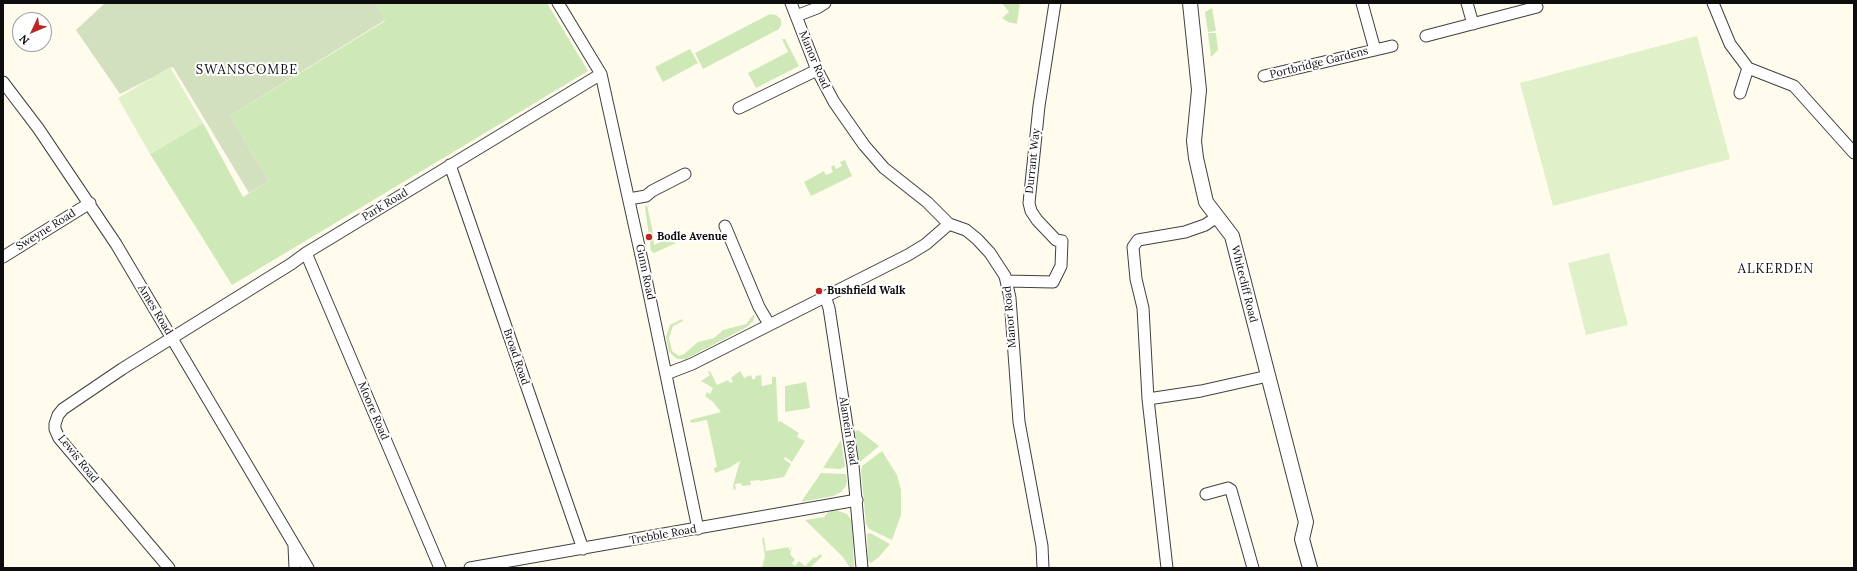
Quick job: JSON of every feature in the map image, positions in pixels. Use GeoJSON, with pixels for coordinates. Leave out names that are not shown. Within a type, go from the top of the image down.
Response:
{"type":"FeatureCollection","features":[{"type":"Feature","properties":{"kind":"street","name":"Gunn Road"},"geometry":{"type":"LineString","coordinates":[[558,3],[601,74],[629,199],[698,529]]}},
{"type":"Feature","properties":{"kind":"street","name":"Manor Road"},"geometry":{"type":"LineString","coordinates":[[791,3],[817,70],[834,102],[868,151],[889,172],[927,202],[949,224],[966,230],[981,242],[995,260],[1007,281],[1011,308],[1019,422],[1042,546],[1043,568]]}},
{"type":"Feature","properties":{"kind":"street"},"geometry":{"type":"LineString","coordinates":[[796,16],[817,8],[825,3]]}},
{"type":"Feature","properties":{"kind":"street","name":"Durrant Way"},"geometry":{"type":"LineString","coordinates":[[1007,281],[1053,282],[1061,266],[1062,241],[1056,240],[1037,220],[1031,211],[1028,202],[1039,106],[1055,3]]}},
{"type":"Feature","properties":{"kind":"street","name":"Whitecliff Road"},"geometry":{"type":"LineString","coordinates":[[1190,3],[1199,90],[1194,145],[1206,202],[1232,236],[1306,522],[1302,539],[1310,568]]}},
{"type":"Feature","properties":{"kind":"street","name":"Portbridge Gardens"},"geometry":{"type":"LineString","coordinates":[[1362,3],[1375,50]]}},
{"type":"Feature","properties":{"kind":"street"},"geometry":{"type":"LineString","coordinates":[[1467,3],[1473,24]]}},
{"type":"Feature","properties":{"kind":"street"},"geometry":{"type":"LineString","coordinates":[[1713,3],[1730,44],[1748,68],[1794,86],[1854,153]]}},
{"type":"Feature","properties":{"kind":"street"},"geometry":{"type":"LineString","coordinates":[[1426,36],[1536,7]]}},
{"type":"Feature","properties":{"kind":"street","name":"Portbridge Gardens"},"geometry":{"type":"LineString","coordinates":[[1264,76],[1392,46]]}},
{"type":"Feature","properties":{"kind":"street"},"geometry":{"type":"LineString","coordinates":[[1740,93],[1748,68]]}},
{"type":"Feature","properties":{"kind":"street"},"geometry":{"type":"LineString","coordinates":[[739,108],[817,70]]}},
{"type":"Feature","properties":{"kind":"street","name":"Park Road"},"geometry":{"type":"LineString","coordinates":[[171,337],[291,264],[306,253],[601,74]]}},
{"type":"Feature","properties":{"kind":"street","name":"Ames Road"},"geometry":{"type":"LineString","coordinates":[[3,82],[38,128],[90,203],[116,244],[308,568]]}},
{"type":"Feature","properties":{"kind":"street","name":"Broad Road"},"geometry":{"type":"LineString","coordinates":[[450,165],[583,549]]}},
{"type":"Feature","properties":{"kind":"street"},"geometry":{"type":"LineString","coordinates":[[629,199],[644,197],[685,174]]}},
{"type":"Feature","properties":{"kind":"street","name":"Sweyne Road"},"geometry":{"type":"LineString","coordinates":[[3,257],[90,203]]}},
{"type":"Feature","properties":{"kind":"street"},"geometry":{"type":"LineString","coordinates":[[1167,568],[1148,399],[1143,308],[1136,279],[1134,245],[1138,240],[1168,236],[1195,229],[1205,225],[1217,217]]}},
{"type":"Feature","properties":{"kind":"street"},"geometry":{"type":"LineString","coordinates":[[666,374],[692,364],[923,246],[949,224]]}},
{"type":"Feature","properties":{"kind":"street"},"geometry":{"type":"LineString","coordinates":[[725,226],[759,307],[769,324]]}},
{"type":"Feature","properties":{"kind":"street","name":"Moore Road"},"geometry":{"type":"LineString","coordinates":[[306,253],[440,568]]}},
{"type":"Feature","properties":{"kind":"street","name":"Alamein Road"},"geometry":{"type":"LineString","coordinates":[[825,296],[831,317],[853,465],[862,568]]}},
{"type":"Feature","properties":{"kind":"street","name":"Lewis Road"},"geometry":{"type":"LineString","coordinates":[[169,568],[67,448],[57,435],[55,427],[58,415],[67,406],[171,337]]}},
{"type":"Feature","properties":{"kind":"street"},"geometry":{"type":"LineString","coordinates":[[1148,399],[1201,391],[1268,376]]}},
{"type":"Feature","properties":{"kind":"street"},"geometry":{"type":"LineString","coordinates":[[1206,494],[1228,488],[1232,490],[1253,568]]}},
{"type":"Feature","properties":{"kind":"street","name":"Trebble Road"},"geometry":{"type":"LineString","coordinates":[[470,568],[856,500]]}},
{"type":"Feature","properties":{"kind":"street","name":"Ames Road"},"geometry":{"type":"LineString","coordinates":[[294,545],[295,568]]}},
{"type":"Feature","properties":{"kind":"green space"},"geometry":{"type":"Polygon","coordinates":[[[105,3],[376,3],[385,20],[230,116],[269,181],[249,193],[173,67],[120,94],[76,30],[105,3]]]}},
{"type":"Feature","properties":{"kind":"green space"},"geometry":{"type":"Polygon","coordinates":[[[376,3],[547,3],[588,71],[232,285],[150,154],[203,123],[243,197],[269,181],[230,116],[385,21],[376,3]]]}},
{"type":"Feature","properties":{"kind":"green space"},"geometry":{"type":"Polygon","coordinates":[[[1002,3],[1020,3],[1017,24],[1008,22],[1002,18],[1009,12],[1002,3]]]}},
{"type":"Feature","properties":{"kind":"green space"},"geometry":{"type":"Polygon","coordinates":[[[1212,8],[1216,31],[1208,32],[1205,12],[1212,8]]]}},
{"type":"Feature","properties":{"kind":"green space"},"geometry":{"type":"Polygon","coordinates":[[[770,14],[776,15],[781,19],[779,29],[703,69],[695,53],[770,14]]]}},
{"type":"Feature","properties":{"kind":"green space"},"geometry":{"type":"Polygon","coordinates":[[[1208,33],[1216,33],[1218,50],[1211,57],[1208,33]]]}},
{"type":"Feature","properties":{"kind":"green space"},"geometry":{"type":"Polygon","coordinates":[[[1697,36],[1730,159],[1553,206],[1520,83],[1697,36]]]}},
{"type":"Feature","properties":{"kind":"green space"},"geometry":{"type":"Polygon","coordinates":[[[782,39],[785,39],[799,66],[756,88],[748,73],[788,52],[782,39]]]}},
{"type":"Feature","properties":{"kind":"green space"},"geometry":{"type":"Polygon","coordinates":[[[690,49],[698,63],[663,82],[655,67],[690,49]]]}},
{"type":"Feature","properties":{"kind":"green space"},"geometry":{"type":"Polygon","coordinates":[[[170,67],[203,123],[150,154],[118,98],[170,67]]]}},
{"type":"Feature","properties":{"kind":"green space"},"geometry":{"type":"Polygon","coordinates":[[[845,160],[852,176],[811,196],[804,182],[824,171],[826,175],[833,172],[831,167],[834,165],[836,169],[842,166],[840,162],[845,160]]]}},
{"type":"Feature","properties":{"kind":"green space"},"geometry":{"type":"Polygon","coordinates":[[[647,205],[654,245],[665,240],[676,243],[654,253],[651,251],[645,207],[647,205]]]}},
{"type":"Feature","properties":{"kind":"green space"},"geometry":{"type":"Polygon","coordinates":[[[1609,253],[1628,325],[1586,335],[1568,263],[1609,253]]]}},
{"type":"Feature","properties":{"kind":"green space"},"geometry":{"type":"Polygon","coordinates":[[[753,315],[754,320],[747,327],[686,359],[677,359],[669,352],[666,337],[670,325],[682,319],[683,321],[673,326],[669,338],[672,351],[679,356],[684,354],[698,342],[714,338],[723,330],[746,324],[753,315]]]}},
{"type":"Feature","properties":{"kind":"green space"},"geometry":{"type":"Polygon","coordinates":[[[710,371],[717,385],[728,380],[730,383],[733,382],[731,378],[740,371],[744,378],[751,375],[753,380],[756,378],[755,376],[761,375],[762,386],[772,384],[772,377],[776,377],[778,422],[780,421],[799,433],[797,437],[805,441],[792,462],[785,457],[784,459],[791,464],[784,477],[750,481],[751,485],[742,486],[741,483],[735,484],[736,489],[734,490],[733,486],[740,461],[729,468],[715,473],[714,468],[717,467],[707,420],[691,423],[690,420],[721,412],[713,402],[705,396],[707,392],[710,394],[713,388],[701,381],[710,375],[708,372],[710,371]]]}},
{"type":"Feature","properties":{"kind":"green space"},"geometry":{"type":"Polygon","coordinates":[[[806,382],[810,408],[785,412],[785,386],[806,382]]]}},
{"type":"Feature","properties":{"kind":"green space"},"geometry":{"type":"Polygon","coordinates":[[[858,430],[879,446],[860,462],[855,432],[858,430]]]}},
{"type":"Feature","properties":{"kind":"green space"},"geometry":{"type":"Polygon","coordinates":[[[841,440],[845,467],[840,469],[823,468],[841,440]]]}},
{"type":"Feature","properties":{"kind":"green space"},"geometry":{"type":"Polygon","coordinates":[[[882,451],[897,475],[901,490],[901,515],[892,540],[869,529],[866,524],[861,471],[862,466],[882,451]]]}},
{"type":"Feature","properties":{"kind":"green space"},"geometry":{"type":"Polygon","coordinates":[[[821,473],[846,474],[846,486],[841,492],[833,496],[801,502],[821,473]]]}},
{"type":"Feature","properties":{"kind":"green space"},"geometry":{"type":"Polygon","coordinates":[[[836,510],[847,514],[852,521],[854,568],[850,568],[843,557],[805,520],[824,517],[828,512],[836,510]]]}},
{"type":"Feature","properties":{"kind":"green space"},"geometry":{"type":"Polygon","coordinates":[[[870,533],[890,544],[879,557],[871,563],[868,561],[867,534],[870,533]]]}},
{"type":"Feature","properties":{"kind":"green space"},"geometry":{"type":"Polygon","coordinates":[[[762,538],[764,538],[766,551],[789,547],[789,551],[792,547],[790,554],[795,560],[792,563],[795,566],[799,561],[805,566],[814,557],[816,558],[820,554],[822,556],[811,567],[812,568],[762,568],[765,556],[762,538]]]}},
{"type":"Feature","properties":{"kind":"place","name":"Bodle Avenue"},"geometry":{"type":"Point","coordinates":[649,237]}},
{"type":"Feature","properties":{"kind":"place","name":"Bushfield Walk"},"geometry":{"type":"Point","coordinates":[819,291]}},
{"type":"Feature","properties":{"kind":"district","name":"SWANSCOMBE"},"geometry":{"type":"Point","coordinates":[247,70]}},
{"type":"Feature","properties":{"kind":"district","name":"ALKERDEN"},"geometry":{"type":"Point","coordinates":[1776,269]}}]}
